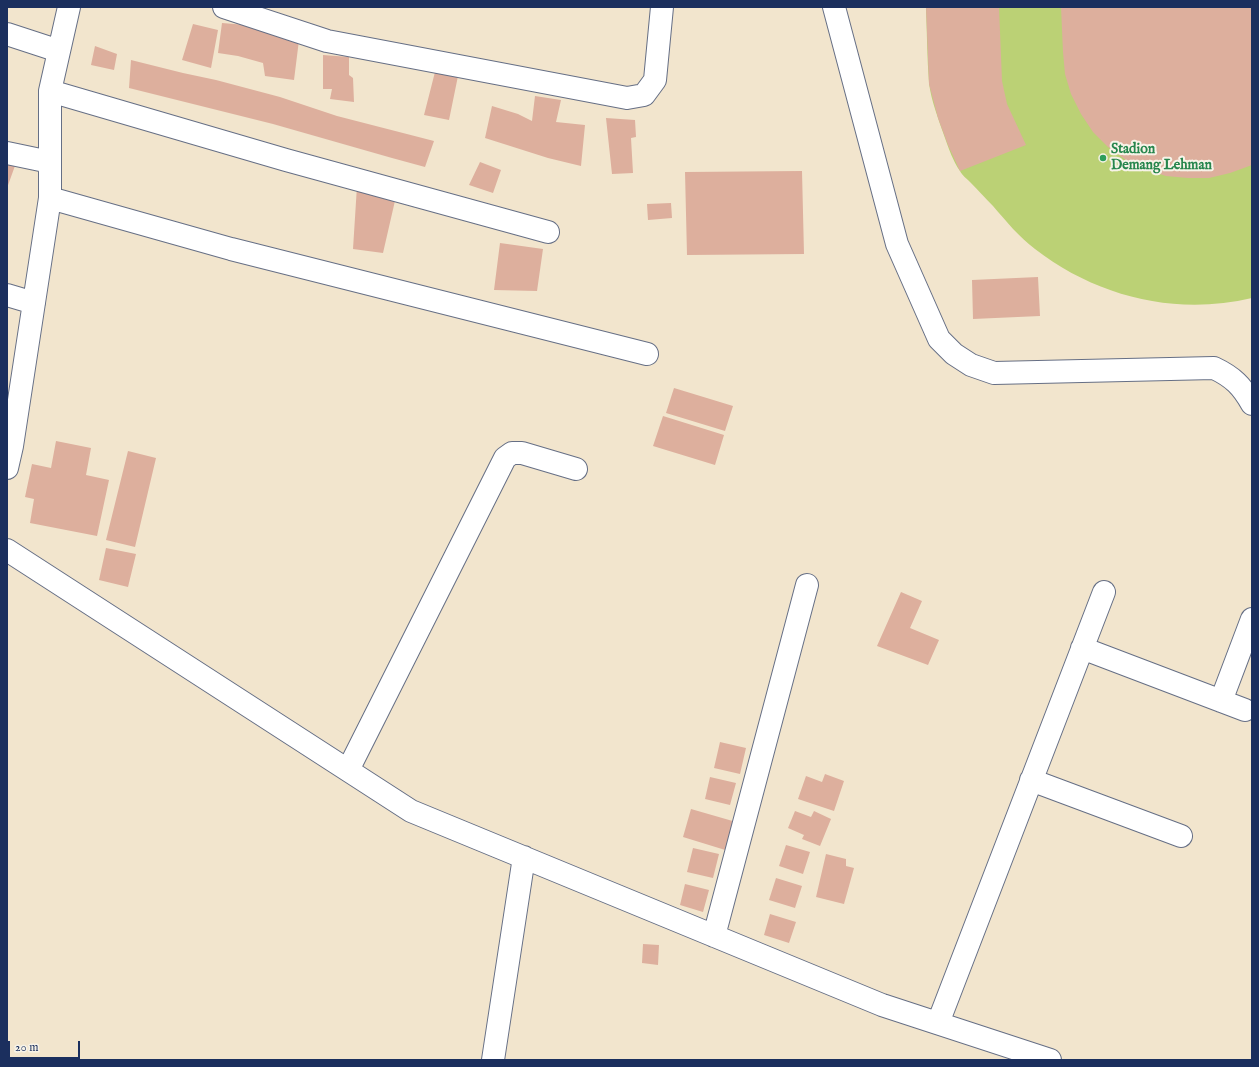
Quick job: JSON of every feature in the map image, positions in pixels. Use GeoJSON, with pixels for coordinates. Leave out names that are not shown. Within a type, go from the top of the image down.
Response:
{"type":"FeatureCollection","features":[{"type":"Feature","properties":{"kind":"street"},"geometry":{"type":"LineString","coordinates":[[7,468],[50,198],[50,91],[69,7]]}},
{"type":"Feature","properties":{"kind":"street"},"geometry":{"type":"LineString","coordinates":[[224,7],[327,41],[627,98],[644,95],[654,80],[662,7]]}},
{"type":"Feature","properties":{"kind":"street"},"geometry":{"type":"LineString","coordinates":[[834,7],[897,244],[939,339],[954,354],[971,365],[994,373],[1214,368],[1228,375],[1240,386],[1252,404]]}},
{"type":"Feature","properties":{"kind":"street"},"geometry":{"type":"LineString","coordinates":[[7,34],[59,51]]}},
{"type":"Feature","properties":{"kind":"street"},"geometry":{"type":"LineString","coordinates":[[50,91],[286,160],[548,232]]}},
{"type":"Feature","properties":{"kind":"street"},"geometry":{"type":"LineString","coordinates":[[7,153],[50,162]]}},
{"type":"Feature","properties":{"kind":"street"},"geometry":{"type":"LineString","coordinates":[[50,198],[231,249],[647,354]]}},
{"type":"Feature","properties":{"kind":"street"},"geometry":{"type":"LineString","coordinates":[[7,295],[34,304]]}},
{"type":"Feature","properties":{"kind":"street"},"geometry":{"type":"LineString","coordinates":[[348,770],[505,458],[512,453],[522,453],[576,469]]}},
{"type":"Feature","properties":{"kind":"street"},"geometry":{"type":"LineString","coordinates":[[7,550],[411,811],[882,1004],[1050,1060]]}},
{"type":"Feature","properties":{"kind":"street"},"geometry":{"type":"LineString","coordinates":[[714,936],[807,585]]}},
{"type":"Feature","properties":{"kind":"street"},"geometry":{"type":"LineString","coordinates":[[938,1023],[1104,592]]}},
{"type":"Feature","properties":{"kind":"street"},"geometry":{"type":"LineString","coordinates":[[1221,701],[1252,619]]}},
{"type":"Feature","properties":{"kind":"street"},"geometry":{"type":"LineString","coordinates":[[1082,648],[1245,710]]}},
{"type":"Feature","properties":{"kind":"street"},"geometry":{"type":"LineString","coordinates":[[1031,780],[1182,836]]}},
{"type":"Feature","properties":{"kind":"street"},"geometry":{"type":"LineString","coordinates":[[493,1060],[524,857]]}},
{"type":"Feature","properties":{"kind":"green space","name":"Stadion Demang Lehman"},"geometry":{"type":"Polygon","coordinates":[[[926,7],[1252,7],[1252,298],[1223,303],[1195,305],[1166,303],[1138,298],[1111,290],[1084,279],[1059,266],[1035,249],[1013,229],[962,174],[951,155],[930,90],[926,7]]]}},
{"type":"Feature","properties":{"kind":"building"},"geometry":{"type":"Polygon","coordinates":[[[926,7],[999,7],[1002,81],[1007,104],[1026,145],[960,171],[938,118],[929,84],[926,7]]]}},
{"type":"Feature","properties":{"kind":"building"},"geometry":{"type":"Polygon","coordinates":[[[1061,7],[1252,7],[1252,165],[1230,173],[1209,178],[1166,176],[1145,169],[1126,160],[1108,147],[1093,132],[1081,114],[1071,94],[1065,74],[1061,7]]]}},
{"type":"Feature","properties":{"kind":"building"},"geometry":{"type":"Polygon","coordinates":[[[222,23],[246,25],[299,40],[294,80],[265,76],[263,63],[238,56],[218,53],[222,23]]]}},
{"type":"Feature","properties":{"kind":"building"},"geometry":{"type":"Polygon","coordinates":[[[193,24],[218,30],[211,68],[182,60],[193,24]]]}},
{"type":"Feature","properties":{"kind":"building"},"geometry":{"type":"Polygon","coordinates":[[[95,46],[117,54],[114,70],[91,65],[95,46]]]}},
{"type":"Feature","properties":{"kind":"building"},"geometry":{"type":"Polygon","coordinates":[[[323,55],[349,57],[349,75],[353,78],[354,102],[330,99],[332,89],[323,89],[323,55]]]}},
{"type":"Feature","properties":{"kind":"building"},"geometry":{"type":"Polygon","coordinates":[[[131,60],[280,97],[337,116],[434,141],[425,167],[273,124],[129,88],[131,60]]]}},
{"type":"Feature","properties":{"kind":"building"},"geometry":{"type":"Polygon","coordinates":[[[435,72],[458,76],[449,120],[424,115],[435,72]]]}},
{"type":"Feature","properties":{"kind":"building"},"geometry":{"type":"Polygon","coordinates":[[[535,96],[561,100],[556,122],[585,125],[581,166],[548,158],[485,138],[492,106],[518,114],[532,121],[535,96]]]}},
{"type":"Feature","properties":{"kind":"building"},"geometry":{"type":"Polygon","coordinates":[[[606,118],[635,120],[636,137],[631,138],[633,173],[612,174],[606,118]]]}},
{"type":"Feature","properties":{"kind":"building"},"geometry":{"type":"Polygon","coordinates":[[[7,160],[16,163],[7,188],[7,160]]]}},
{"type":"Feature","properties":{"kind":"building"},"geometry":{"type":"Polygon","coordinates":[[[480,162],[501,170],[493,193],[469,185],[480,162]]]}},
{"type":"Feature","properties":{"kind":"building"},"geometry":{"type":"Polygon","coordinates":[[[802,171],[804,254],[687,255],[685,172],[802,171]]]}},
{"type":"Feature","properties":{"kind":"building"},"geometry":{"type":"Polygon","coordinates":[[[357,186],[397,192],[383,253],[353,249],[357,186]]]}},
{"type":"Feature","properties":{"kind":"building"},"geometry":{"type":"Polygon","coordinates":[[[671,203],[672,218],[648,220],[647,204],[671,203]]]}},
{"type":"Feature","properties":{"kind":"building"},"geometry":{"type":"Polygon","coordinates":[[[500,243],[543,249],[537,291],[494,290],[500,243]]]}},
{"type":"Feature","properties":{"kind":"building"},"geometry":{"type":"Polygon","coordinates":[[[1038,277],[1040,316],[973,319],[972,280],[1038,277]]]}},
{"type":"Feature","properties":{"kind":"building"},"geometry":{"type":"Polygon","coordinates":[[[674,388],[733,406],[725,431],[666,413],[674,388]]]}},
{"type":"Feature","properties":{"kind":"building"},"geometry":{"type":"Polygon","coordinates":[[[663,416],[724,435],[715,465],[653,446],[663,416]]]}},
{"type":"Feature","properties":{"kind":"building"},"geometry":{"type":"Polygon","coordinates":[[[56,441],[91,448],[86,475],[109,480],[97,536],[30,523],[34,499],[25,497],[32,464],[51,468],[56,441]]]}},
{"type":"Feature","properties":{"kind":"building"},"geometry":{"type":"Polygon","coordinates":[[[128,451],[156,458],[135,547],[106,540],[128,451]]]}},
{"type":"Feature","properties":{"kind":"building"},"geometry":{"type":"Polygon","coordinates":[[[106,548],[136,554],[128,587],[99,580],[106,548]]]}},
{"type":"Feature","properties":{"kind":"building"},"geometry":{"type":"Polygon","coordinates":[[[901,592],[922,601],[910,628],[939,640],[928,665],[877,646],[901,592]]]}},
{"type":"Feature","properties":{"kind":"building"},"geometry":{"type":"Polygon","coordinates":[[[720,742],[746,748],[740,774],[714,768],[720,742]]]}},
{"type":"Feature","properties":{"kind":"building"},"geometry":{"type":"Polygon","coordinates":[[[825,774],[844,781],[834,811],[798,799],[806,776],[822,782],[825,774]]]}},
{"type":"Feature","properties":{"kind":"building"},"geometry":{"type":"Polygon","coordinates":[[[710,777],[736,783],[730,805],[705,799],[710,777]]]}},
{"type":"Feature","properties":{"kind":"building"},"geometry":{"type":"Polygon","coordinates":[[[691,809],[743,824],[735,853],[683,837],[691,809]]]}},
{"type":"Feature","properties":{"kind":"building"},"geometry":{"type":"Polygon","coordinates":[[[795,811],[811,817],[814,811],[831,819],[820,846],[802,839],[804,835],[788,828],[795,811]]]}},
{"type":"Feature","properties":{"kind":"building"},"geometry":{"type":"Polygon","coordinates":[[[786,845],[810,852],[803,874],[779,866],[786,845]]]}},
{"type":"Feature","properties":{"kind":"building"},"geometry":{"type":"Polygon","coordinates":[[[693,848],[719,854],[713,878],[687,872],[693,848]]]}},
{"type":"Feature","properties":{"kind":"building"},"geometry":{"type":"Polygon","coordinates":[[[826,854],[846,859],[846,866],[854,868],[844,904],[816,897],[826,854]]]}},
{"type":"Feature","properties":{"kind":"building"},"geometry":{"type":"Polygon","coordinates":[[[776,878],[802,886],[795,908],[769,900],[776,878]]]}},
{"type":"Feature","properties":{"kind":"building"},"geometry":{"type":"Polygon","coordinates":[[[685,884],[709,890],[703,912],[680,905],[685,884]]]}},
{"type":"Feature","properties":{"kind":"building"},"geometry":{"type":"Polygon","coordinates":[[[770,914],[796,922],[789,943],[764,935],[770,914]]]}},
{"type":"Feature","properties":{"kind":"building"},"geometry":{"type":"Polygon","coordinates":[[[643,944],[659,945],[658,965],[642,963],[643,944]]]}},
{"type":"Feature","properties":{"kind":"place","name":"Stadion Demang Lehman"},"geometry":{"type":"Point","coordinates":[1103,158]}}]}
